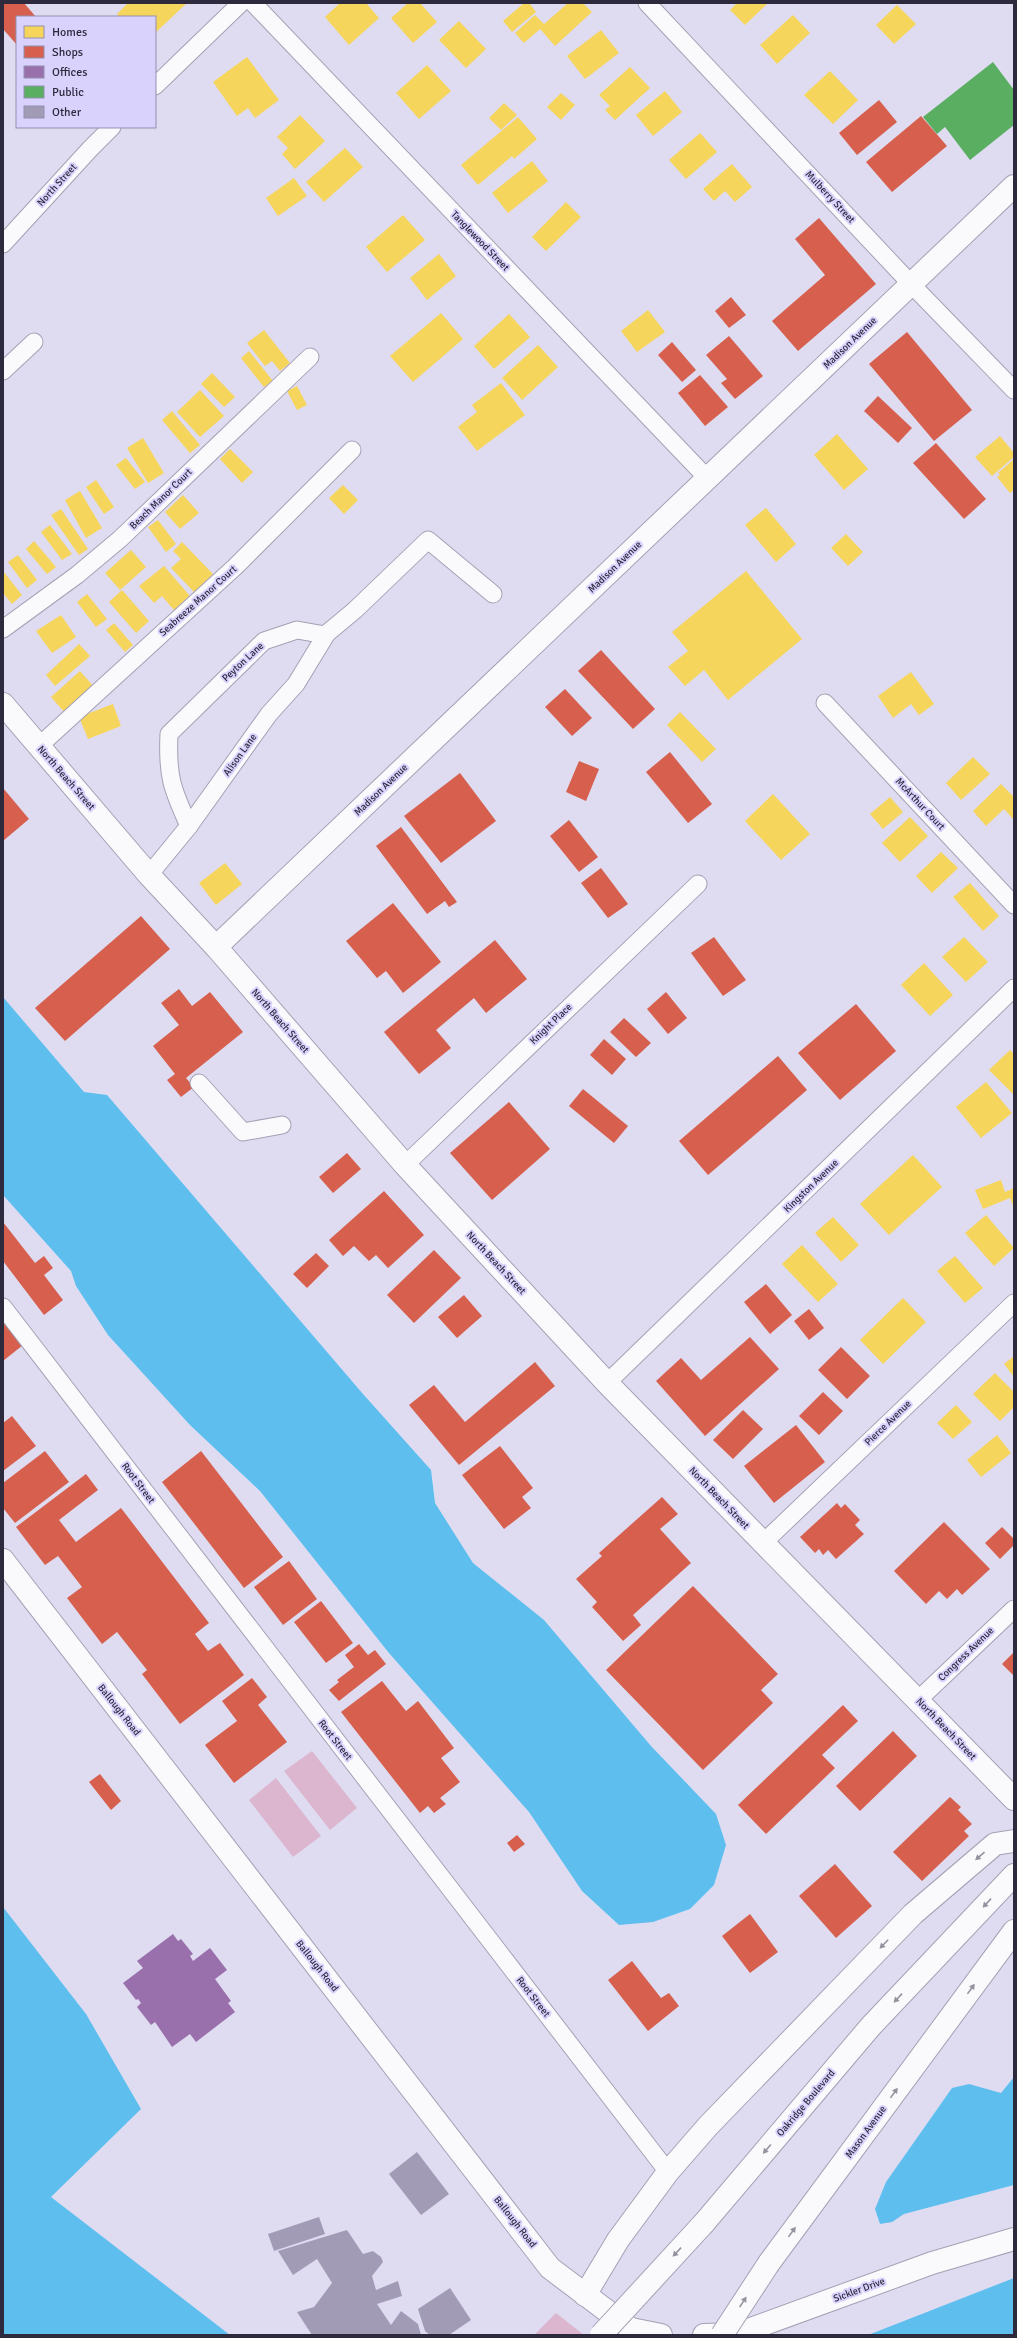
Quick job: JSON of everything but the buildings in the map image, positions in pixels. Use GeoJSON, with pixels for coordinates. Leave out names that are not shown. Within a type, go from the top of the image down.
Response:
{"type":"FeatureCollection","features":[{"type":"Feature","properties":{"kind":"street"},"geometry":{"type":"LineString","coordinates":[[156,85],[241,3]]}},
{"type":"Feature","properties":{"kind":"street","name":"Tanglewood Street"},"geometry":{"type":"LineString","coordinates":[[253,3],[708,479]]}},
{"type":"Feature","properties":{"kind":"street","name":"Mulberry Street"},"geometry":{"type":"LineString","coordinates":[[647,3],[911,284],[1014,390]]}},
{"type":"Feature","properties":{"kind":"street","name":"North Street"},"geometry":{"type":"LineString","coordinates":[[3,244],[111,128]]}},
{"type":"Feature","properties":{"kind":"street","name":"Madison Avenue"},"geometry":{"type":"LineString","coordinates":[[216,946],[1014,186]]}},
{"type":"Feature","properties":{"kind":"street"},"geometry":{"type":"LineString","coordinates":[[3,371],[34,342]]}},
{"type":"Feature","properties":{"kind":"street","name":"Beach Manor Court"},"geometry":{"type":"LineString","coordinates":[[3,629],[76,575],[120,539],[310,357]]}},
{"type":"Feature","properties":{"kind":"street","name":"Seabreeze Manor Court"},"geometry":{"type":"LineString","coordinates":[[39,746],[236,566],[352,450]]}},
{"type":"Feature","properties":{"kind":"street"},"geometry":{"type":"LineString","coordinates":[[328,633],[355,610],[428,540],[493,594]]}},
{"type":"Feature","properties":{"kind":"street","name":"Peyton Lane"},"geometry":{"type":"LineString","coordinates":[[189,826],[173,791],[168,764],[169,734],[264,641],[297,630],[325,635],[328,633]]}},
{"type":"Feature","properties":{"kind":"street","name":"Alison Lane"},"geometry":{"type":"LineString","coordinates":[[149,875],[189,826],[269,714],[296,684],[328,633]]}},
{"type":"Feature","properties":{"kind":"street","name":"McArthur Court"},"geometry":{"type":"LineString","coordinates":[[825,703],[1014,905]]}},
{"type":"Feature","properties":{"kind":"street","name":"North Beach Street"},"geometry":{"type":"LineString","coordinates":[[3,704],[149,875],[216,946],[405,1165],[607,1383],[762,1544],[1014,1798]]}},
{"type":"Feature","properties":{"kind":"street","name":"Knight Place"},"geometry":{"type":"LineString","coordinates":[[405,1165],[698,884]]}},
{"type":"Feature","properties":{"kind":"street","name":"Kingston Avenue"},"geometry":{"type":"LineString","coordinates":[[607,1383],[1014,988]]}},
{"type":"Feature","properties":{"kind":"street"},"geometry":{"type":"LineString","coordinates":[[199,1083],[243,1132],[282,1125]]}},
{"type":"Feature","properties":{"kind":"street","name":"Pierce Avenue"},"geometry":{"type":"LineString","coordinates":[[762,1544],[1014,1303]]}},
{"type":"Feature","properties":{"kind":"street","name":"Root Street"},"geometry":{"type":"LineString","coordinates":[[3,1307],[668,2172]]}},
{"type":"Feature","properties":{"kind":"street","name":"Ballough Road"},"geometry":{"type":"LineString","coordinates":[[3,1560],[550,2268],[631,2329],[661,2335]]}},
{"type":"Feature","properties":{"kind":"street","name":"Congress Avenue"},"geometry":{"type":"LineString","coordinates":[[918,1700],[1014,1609]]}},
{"type":"Feature","properties":{"kind":"street"},"geometry":{"type":"LineString","coordinates":[[585,2295],[618,2240],[668,2172],[708,2126],[815,2014],[919,1909],[995,1844],[1014,1840]]}},
{"type":"Feature","properties":{"kind":"street","name":"Oakridge Boulevard"},"geometry":{"type":"LineString","coordinates":[[601,2335],[704,2224],[871,2026],[1014,1875]]}},
{"type":"Feature","properties":{"kind":"street","name":"Mason Avenue"},"geometry":{"type":"LineString","coordinates":[[722,2335],[769,2263],[1014,1931]]}},
{"type":"Feature","properties":{"kind":"street","name":"Sickler Drive"},"geometry":{"type":"LineString","coordinates":[[704,2335],[737,2334],[932,2263],[1014,2239]]}},
{"type":"Feature","properties":{"kind":"shaded area"},"geometry":{"type":"Polygon","coordinates":[[[312,1751],[357,1808],[330,1830],[284,1771],[312,1751]]]}},
{"type":"Feature","properties":{"kind":"shaded area"},"geometry":{"type":"Polygon","coordinates":[[[276,1778],[321,1836],[293,1857],[249,1800],[276,1778]]]}},
{"type":"Feature","properties":{"kind":"shaded area"},"geometry":{"type":"Polygon","coordinates":[[[556,2313],[584,2335],[534,2335],[556,2313]]]}},
{"type":"Feature","properties":{"kind":"water"},"geometry":{"type":"Polygon","coordinates":[[[3,997],[84,1092],[107,1095],[363,1394],[431,1470],[435,1503],[473,1563],[544,1620],[651,1746],[716,1814],[726,1845],[714,1885],[690,1909],[653,1922],[619,1925],[582,1891],[529,1812],[389,1653],[260,1491],[190,1425],[108,1335],[76,1286],[71,1271],[3,1195],[3,997]]]}},
{"type":"Feature","properties":{"kind":"water"},"geometry":{"type":"Polygon","coordinates":[[[3,1907],[86,2014],[141,2109],[51,2197],[230,2335],[3,2335],[3,1907]]]}},
{"type":"Feature","properties":{"kind":"water"},"geometry":{"type":"Polygon","coordinates":[[[1014,2077],[1014,2185],[904,2214],[892,2222],[880,2224],[875,2209],[886,2182],[952,2088],[969,2084],[1001,2093],[1014,2077]]]}},
{"type":"Feature","properties":{"kind":"water"},"geometry":{"type":"Polygon","coordinates":[[[1014,2278],[1014,2335],[868,2335],[1014,2278]]]}}]}
